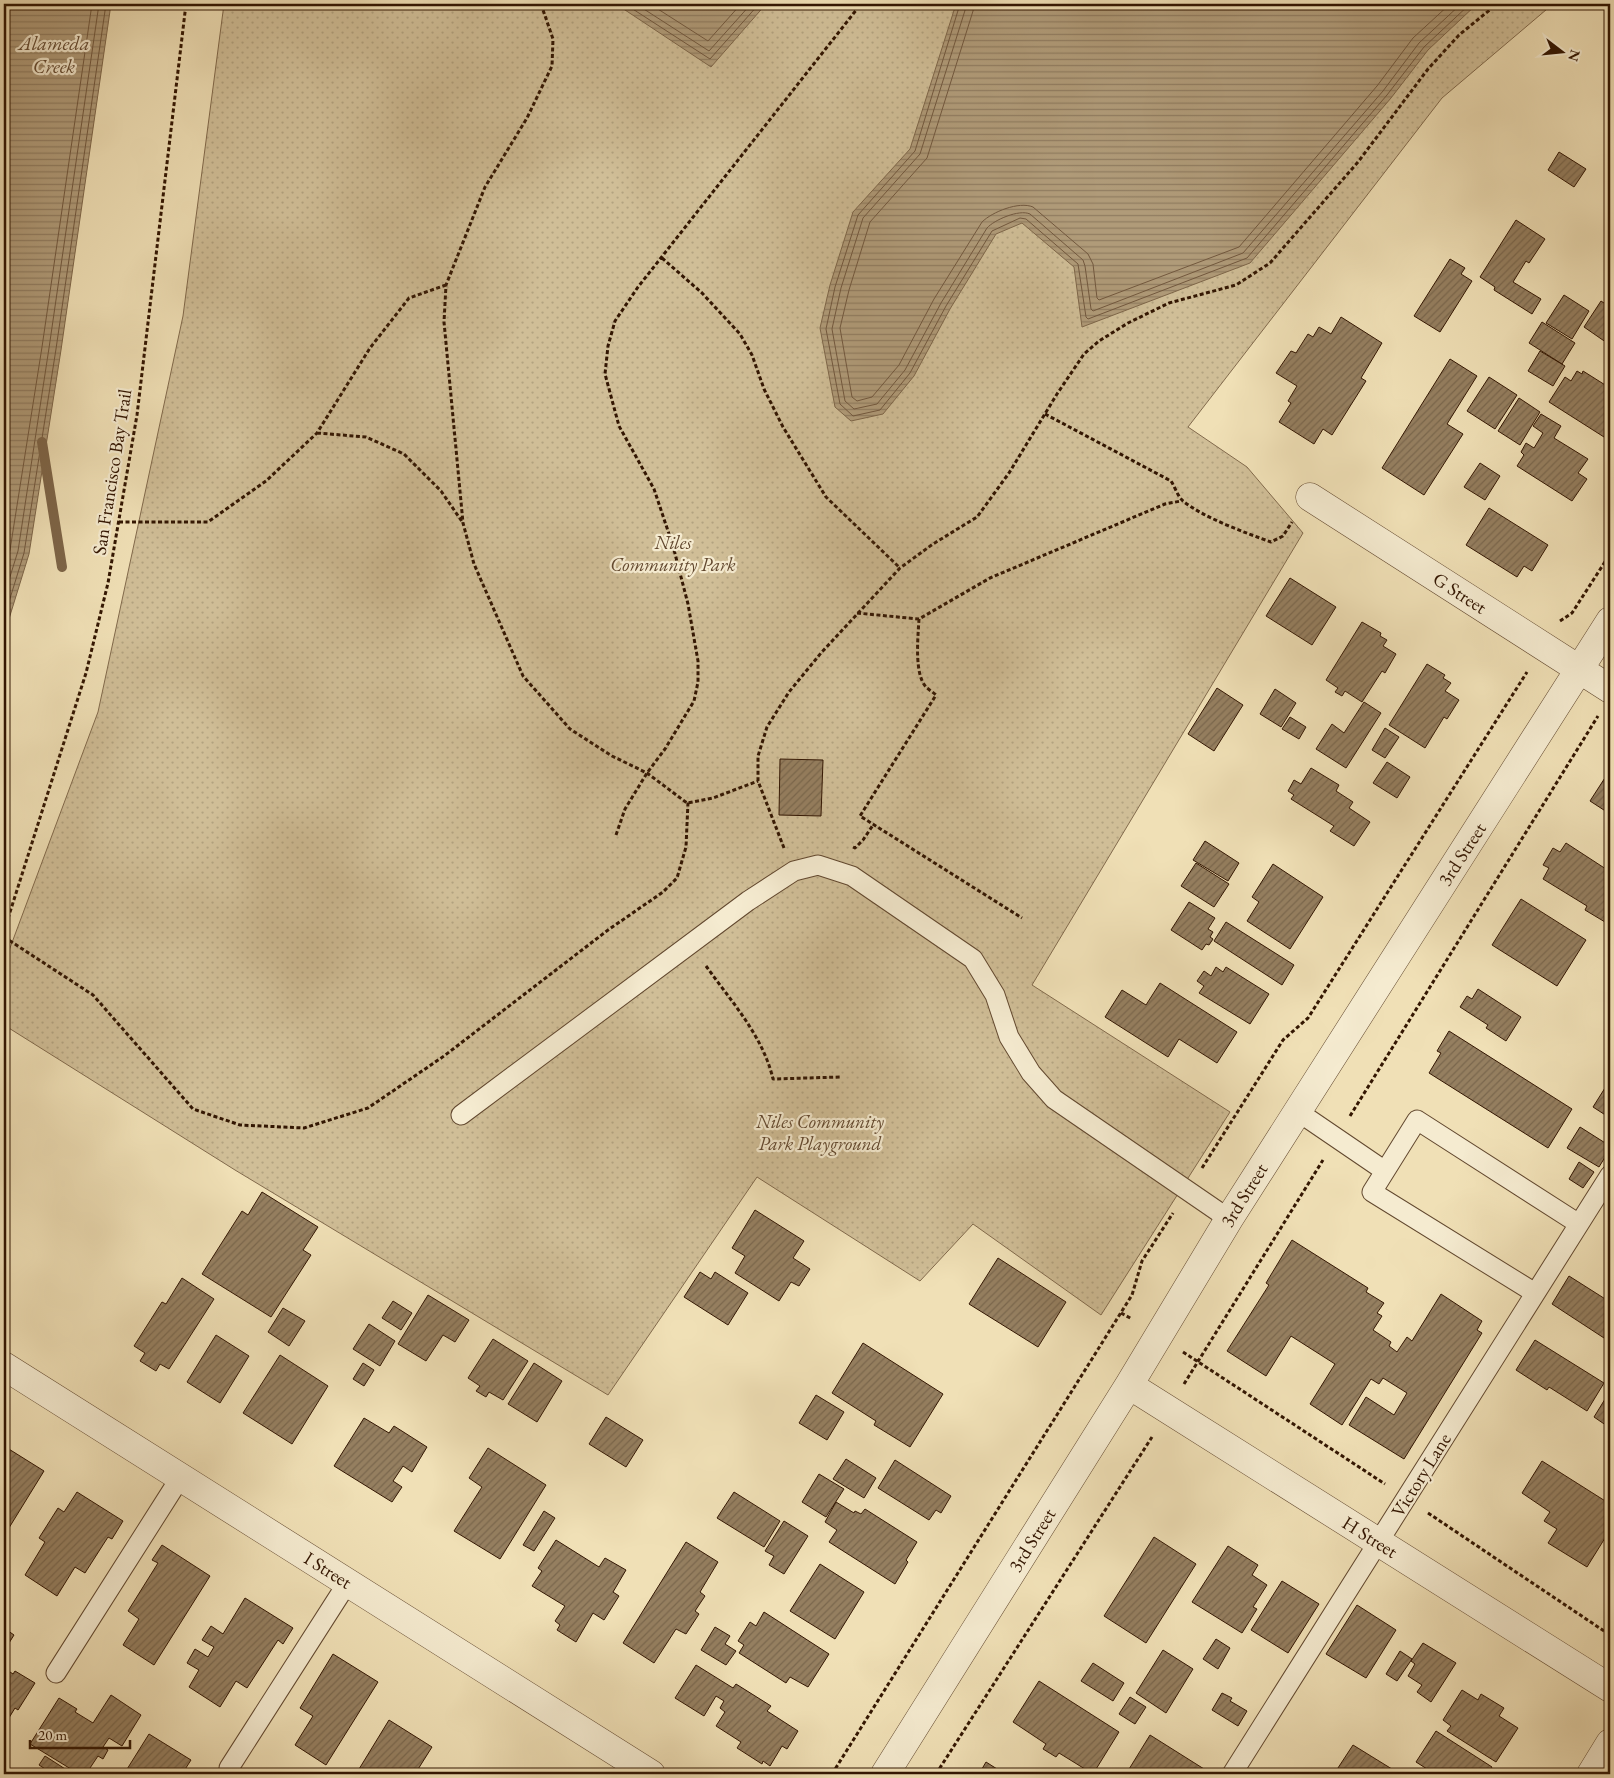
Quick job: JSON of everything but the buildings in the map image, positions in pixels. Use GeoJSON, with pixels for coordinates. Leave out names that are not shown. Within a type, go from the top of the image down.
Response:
{"type":"FeatureCollection","features":[{"type":"Feature","properties":{"kind":"street","name":"G Street"},"geometry":{"type":"LineString","coordinates":[[1310,497],[1579,669],[1605,701]]}},
{"type":"Feature","properties":{"kind":"street","name":"3rd Street"},"geometry":{"type":"LineString","coordinates":[[885,1774],[1129,1385],[1229,1219],[1610,621]]}},
{"type":"Feature","properties":{"kind":"street","name":"I Street"},"geometry":{"type":"LineString","coordinates":[[7,1374],[348,1582],[651,1774]]}},
{"type":"Feature","properties":{"kind":"street","name":"H Street"},"geometry":{"type":"LineString","coordinates":[[1129,1385],[1610,1688]]}},
{"type":"Feature","properties":{"kind":"street"},"geometry":{"type":"LineString","coordinates":[[1590,1774],[1610,1743]]}},
{"type":"Feature","properties":{"kind":"lane"},"geometry":{"type":"LineString","coordinates":[[461,1115],[748,901],[794,871],[818,865],[852,876],[973,959],[995,995],[1009,1036],[1031,1073],[1054,1099],[1229,1219]]}},
{"type":"Feature","properties":{"kind":"lane"},"geometry":{"type":"LineString","coordinates":[[1297,1112],[1385,1171]]}},
{"type":"Feature","properties":{"kind":"lane"},"geometry":{"type":"LineString","coordinates":[[1535,1293],[1372,1192],[1417,1120],[1580,1224]]}},
{"type":"Feature","properties":{"kind":"lane","name":"Victory Lane"},"geometry":{"type":"LineString","coordinates":[[1232,1774],[1610,1175]]}},
{"type":"Feature","properties":{"kind":"lane"},"geometry":{"type":"LineString","coordinates":[[56,1673],[180,1478]]}},
{"type":"Feature","properties":{"kind":"lane"},"geometry":{"type":"LineString","coordinates":[[230,1768],[348,1582]]}},
{"type":"Feature","properties":{"kind":"path","name":"San Francisco Bay Trail"},"geometry":{"type":"LineString","coordinates":[[4,931],[86,673],[108,583],[136,415],[186,4]]}},
{"type":"Feature","properties":{"kind":"path"},"geometry":{"type":"LineString","coordinates":[[541,4],[553,39],[552,66],[527,118],[485,187],[446,285],[444,322],[463,523],[474,564],[523,676],[570,728],[612,756],[646,773],[672,793],[688,802],[713,798],[758,782]]}},
{"type":"Feature","properties":{"kind":"path"},"geometry":{"type":"LineString","coordinates":[[616,834],[625,809],[646,773],[665,748],[694,701],[698,682],[698,661],[688,604],[670,536],[654,489],[619,426],[605,374],[608,346],[615,322],[638,287],[861,4]]}},
{"type":"Feature","properties":{"kind":"path"},"geometry":{"type":"LineString","coordinates":[[794,871],[758,782],[758,756],[767,727],[789,692],[820,653],[900,568],[933,544],[977,517],[1009,474],[1084,354],[1099,341],[1128,323],[1169,303],[1236,285],[1270,263],[1358,162],[1428,69],[1459,34],[1496,4]]}},
{"type":"Feature","properties":{"kind":"path"},"geometry":{"type":"LineString","coordinates":[[662,258],[702,293],[740,334],[752,355],[764,389],[783,427],[826,497],[900,568]]}},
{"type":"Feature","properties":{"kind":"path"},"geometry":{"type":"LineString","coordinates":[[119,522],[208,522],[266,481],[317,432],[370,348],[409,298],[446,285]]}},
{"type":"Feature","properties":{"kind":"path"},"geometry":{"type":"LineString","coordinates":[[1045,414],[1171,481],[1181,500],[1210,517],[1272,542],[1283,536],[1310,497]]}},
{"type":"Feature","properties":{"kind":"path"},"geometry":{"type":"LineString","coordinates":[[317,432],[366,436],[404,454],[441,492],[463,523]]}},
{"type":"Feature","properties":{"kind":"path"},"geometry":{"type":"LineString","coordinates":[[857,613],[919,619],[990,578],[1165,504],[1181,500]]}},
{"type":"Feature","properties":{"kind":"path"},"geometry":{"type":"LineString","coordinates":[[832,1774],[1132,1295],[1142,1261],[1283,1040],[1308,1018],[1561,619],[1572,613],[1610,554]]}},
{"type":"Feature","properties":{"kind":"path"},"geometry":{"type":"LineString","coordinates":[[919,619],[920,674],[925,686],[936,695],[860,816],[1022,918]]}},
{"type":"Feature","properties":{"kind":"path"},"geometry":{"type":"LineString","coordinates":[[936,1774],[1169,1410],[1605,701]]}},
{"type":"Feature","properties":{"kind":"path"},"geometry":{"type":"LineString","coordinates":[[4,937],[93,995],[193,1109],[240,1125],[304,1128],[368,1108],[444,1056],[608,930],[663,892],[677,878],[686,847],[688,802]]}},
{"type":"Feature","properties":{"kind":"path"},"geometry":{"type":"LineString","coordinates":[[690,943],[756,1036],[769,1063],[773,1079],[841,1077]]}},
{"type":"Feature","properties":{"kind":"path"},"geometry":{"type":"LineString","coordinates":[[1121,1313],[1406,1498],[1610,1635]]}},
{"type":"Feature","properties":{"kind":"green space","name":"Niles Community Park"},"geometry":{"type":"Polygon","coordinates":[[[224,4],[1553,4],[1442,98],[1188,427],[1247,467],[1303,533],[1032,985],[1230,1112],[1101,1315],[973,1224],[920,1281],[757,1177],[608,1395],[235,1170],[4,1025],[4,964],[98,712],[183,316],[224,4]]]}},
{"type":"Feature","properties":{"kind":"water","name":"Alameda Creek"},"geometry":{"type":"Polygon","coordinates":[[[4,4],[111,4],[61,350],[29,554],[4,635],[4,4]]]}},
{"type":"Feature","properties":{"kind":"water"},"geometry":{"type":"Polygon","coordinates":[[[616,4],[766,4],[711,67],[616,4]]]}},
{"type":"Feature","properties":{"kind":"water"},"geometry":{"type":"Polygon","coordinates":[[[956,4],[1477,4],[1428,50],[1391,98],[1250,263],[1082,327],[1074,267],[1022,223],[996,234],[950,309],[914,376],[883,414],[851,421],[835,407],[820,328],[830,285],[853,212],[910,149],[956,4]]]}},
{"type":"Feature","properties":{"kind":"waterway"},"geometry":{"type":"LineString","coordinates":[[42,442],[62,567]]}},
{"type":"Feature","properties":{"kind":"park label","name":"Niles Community Park Playground"},"geometry":{"type":"Point","coordinates":[820,1132]}}]}
